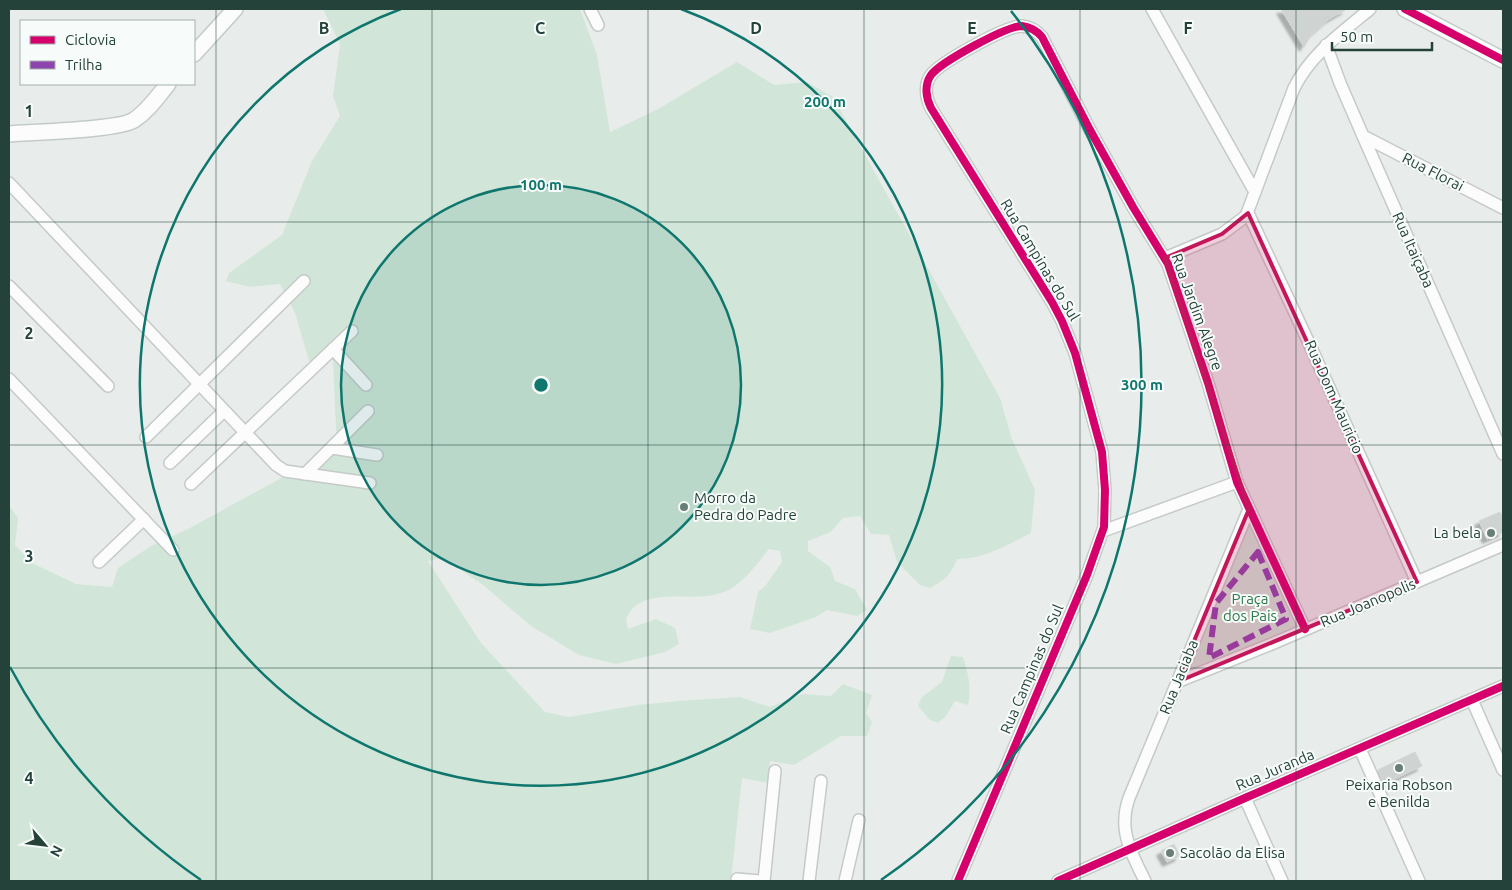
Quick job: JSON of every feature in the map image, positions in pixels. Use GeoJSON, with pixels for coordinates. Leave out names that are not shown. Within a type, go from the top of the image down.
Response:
{"type":"FeatureCollection","features":[{"type":"Feature","properties":{"kind":"street"},"geometry":{"type":"LineString","coordinates":[[195,53],[235,9]]}},
{"type":"Feature","properties":{"kind":"street"},"geometry":{"type":"LineString","coordinates":[[590,9],[598,25]]}},
{"type":"Feature","properties":{"kind":"street"},"geometry":{"type":"LineString","coordinates":[[1152,9],[1255,192]]}},
{"type":"Feature","properties":{"kind":"street"},"geometry":{"type":"LineString","coordinates":[[1165,258],[1222,234],[1248,213],[1294,88],[1302,73],[1326,45],[1370,9]]}},
{"type":"Feature","properties":{"kind":"street"},"geometry":{"type":"LineString","coordinates":[[1405,9],[1503,60]]}},
{"type":"Feature","properties":{"kind":"street","name":"Rua Jardim Alegre"},"geometry":{"type":"LineString","coordinates":[[1025,26],[1037,32],[1049,48],[1090,130],[1133,207],[1165,258],[1191,330],[1237,482],[1305,630]]}},
{"type":"Feature","properties":{"kind":"street","name":"Rua Campinas do Sul"},"geometry":{"type":"LineString","coordinates":[[958,881],[1087,575],[1103,530],[1104,490],[1102,452],[1076,353],[1052,302],[931,108],[926,94],[930,76],[942,66],[998,33],[1014,27],[1025,26]]}},
{"type":"Feature","properties":{"kind":"street","name":"Rua Itaiçaba"},"geometry":{"type":"LineString","coordinates":[[1326,45],[1340,83],[1503,454]]}},
{"type":"Feature","properties":{"kind":"street"},"geometry":{"type":"LineString","coordinates":[[9,134],[109,126],[133,121],[167,85]]}},
{"type":"Feature","properties":{"kind":"street","name":"Rua Florai"},"geometry":{"type":"LineString","coordinates":[[1363,136],[1503,208]]}},
{"type":"Feature","properties":{"kind":"street"},"geometry":{"type":"LineString","coordinates":[[9,184],[276,465],[285,471],[370,483]]}},
{"type":"Feature","properties":{"kind":"street","name":"Rua Dom Mauricio"},"geometry":{"type":"LineString","coordinates":[[1248,213],[1310,343],[1417,582]]}},
{"type":"Feature","properties":{"kind":"street"},"geometry":{"type":"LineString","coordinates":[[146,437],[304,281]]}},
{"type":"Feature","properties":{"kind":"street"},"geometry":{"type":"LineString","coordinates":[[9,286],[108,386]]}},
{"type":"Feature","properties":{"kind":"street"},"geometry":{"type":"LineString","coordinates":[[191,484],[352,331]]}},
{"type":"Feature","properties":{"kind":"street"},"geometry":{"type":"LineString","coordinates":[[333,349],[366,385]]}},
{"type":"Feature","properties":{"kind":"street"},"geometry":{"type":"LineString","coordinates":[[9,379],[173,550]]}},
{"type":"Feature","properties":{"kind":"street"},"geometry":{"type":"LineString","coordinates":[[170,463],[224,411]]}},
{"type":"Feature","properties":{"kind":"street"},"geometry":{"type":"LineString","coordinates":[[305,474],[368,411]]}},
{"type":"Feature","properties":{"kind":"street"},"geometry":{"type":"LineString","coordinates":[[332,448],[377,455]]}},
{"type":"Feature","properties":{"kind":"street"},"geometry":{"type":"LineString","coordinates":[[1103,530],[1237,482]]}},
{"type":"Feature","properties":{"kind":"street","name":"Rua Jaciaba"},"geometry":{"type":"LineString","coordinates":[[1145,881],[1130,849],[1124,818],[1129,798],[1249,509]]}},
{"type":"Feature","properties":{"kind":"street"},"geometry":{"type":"LineString","coordinates":[[99,562],[144,520]]}},
{"type":"Feature","properties":{"kind":"street","name":"Rua Joanopolis"},"geometry":{"type":"LineString","coordinates":[[1177,682],[1305,630],[1503,545]]}},
{"type":"Feature","properties":{"kind":"street","name":"Rua Juranda"},"geometry":{"type":"LineString","coordinates":[[1058,881],[1503,686]]}},
{"type":"Feature","properties":{"kind":"street"},"geometry":{"type":"LineString","coordinates":[[1472,700],[1503,770]]}},
{"type":"Feature","properties":{"kind":"street"},"geometry":{"type":"LineString","coordinates":[[1360,749],[1418,881]]}},
{"type":"Feature","properties":{"kind":"street"},"geometry":{"type":"LineString","coordinates":[[764,881],[775,771]]}},
{"type":"Feature","properties":{"kind":"street"},"geometry":{"type":"LineString","coordinates":[[809,881],[822,781]]}},
{"type":"Feature","properties":{"kind":"street"},"geometry":{"type":"LineString","coordinates":[[1244,798],[1282,881]]}},
{"type":"Feature","properties":{"kind":"street"},"geometry":{"type":"LineString","coordinates":[[845,881],[859,820]]}},
{"type":"Feature","properties":{"kind":"street"},"geometry":{"type":"LineString","coordinates":[[737,879],[760,881]]}},
{"type":"Feature","properties":{"kind":"highlighted area"},"geometry":{"type":"Polygon","coordinates":[[[1248,213],[1417,582],[1177,682],[1249,509],[1165,258],[1222,234],[1248,213]]]}},
{"type":"Feature","properties":{"kind":"green space"},"geometry":{"type":"Polygon","coordinates":[[[323,9],[580,9],[597,55],[610,132],[658,109],[737,62],[774,85],[807,82],[833,97],[1000,398],[1012,439],[1035,490],[1031,533],[986,554],[957,559],[947,576],[930,588],[920,585],[897,562],[889,535],[871,534],[860,516],[843,518],[831,532],[808,541],[808,551],[830,567],[835,581],[855,589],[867,610],[857,616],[827,610],[816,617],[770,633],[750,629],[758,592],[766,585],[782,562],[780,551],[769,549],[742,581],[721,593],[701,597],[658,598],[636,605],[626,618],[628,629],[656,619],[675,628],[679,644],[665,652],[616,664],[579,655],[531,626],[483,585],[443,558],[428,561],[481,643],[545,712],[569,717],[637,705],[740,697],[770,707],[802,694],[831,696],[843,684],[872,695],[866,713],[872,722],[867,736],[841,736],[794,765],[770,761],[768,783],[742,778],[731,881],[9,881],[9,505],[18,518],[15,545],[32,563],[76,584],[112,587],[118,568],[151,546],[188,529],[294,471],[337,453],[333,360],[309,361],[295,313],[280,284],[250,287],[226,281],[229,273],[282,235],[312,161],[340,116],[333,96],[340,44],[323,9]]]}},
{"type":"Feature","properties":{"kind":"green space","name":"Praça dos Pais"},"geometry":{"type":"Polygon","coordinates":[[[1249,509],[1302,628],[1178,683],[1249,509]]]}},
{"type":"Feature","properties":{"kind":"green space"},"geometry":{"type":"Polygon","coordinates":[[[951,656],[963,657],[968,675],[968,705],[955,701],[946,716],[938,723],[930,720],[918,706],[922,697],[942,682],[951,656]]]}},
{"type":"Feature","properties":{"kind":"building"},"geometry":{"type":"Polygon","coordinates":[[[1281,9],[1347,9],[1329,19],[1311,35],[1304,47],[1281,9]]]}},
{"type":"Feature","properties":{"kind":"building"},"geometry":{"type":"Polygon","coordinates":[[[1500,512],[1503,518],[1503,532],[1487,539],[1479,521],[1500,512]]]}},
{"type":"Feature","properties":{"kind":"building","name":"Peixaria Robson e Benilda"},"geometry":{"type":"Polygon","coordinates":[[[1415,752],[1422,766],[1384,784],[1378,770],[1415,752]]]}},
{"type":"Feature","properties":{"kind":"building","name":"Sacolão da Elisa"},"geometry":{"type":"Polygon","coordinates":[[[1174,844],[1180,856],[1167,862],[1161,851],[1174,844]]]}},
{"type":"Feature","properties":{"kind":"marked path"},"geometry":{"type":"LineString","coordinates":[[1258,552],[1286,619],[1209,658],[1216,603],[1258,552]]}},
{"type":"Feature","properties":{"kind":"cycle path"},"geometry":{"type":"LineString","coordinates":[[1405,9],[1503,60]]}},
{"type":"Feature","properties":{"kind":"cycle path"},"geometry":{"type":"LineString","coordinates":[[958,881],[1087,575],[1104,527],[1105,490],[1102,452],[1075,353],[1062,321],[931,108],[928,100],[926,92],[929,79],[937,69],[947,62],[989,38],[1014,28],[1028,27],[1042,37],[1090,130],[1133,207],[1168,264],[1208,383],[1237,482],[1305,629]]}},
{"type":"Feature","properties":{"kind":"cycle path"},"geometry":{"type":"LineString","coordinates":[[1058,881],[1503,686]]}},
{"type":"Feature","properties":{"kind":"place","name":"Morro da Pedra do Padre"},"geometry":{"type":"Point","coordinates":[684,507]}},
{"type":"Feature","properties":{"kind":"place","name":"La bela"},"geometry":{"type":"Point","coordinates":[1491,533]}},
{"type":"Feature","properties":{"kind":"place","name":"Peixaria Robson e Benilda"},"geometry":{"type":"Point","coordinates":[1399,768]}},
{"type":"Feature","properties":{"kind":"place","name":"Sacolão da Elisa"},"geometry":{"type":"Point","coordinates":[1170,853]}}]}
